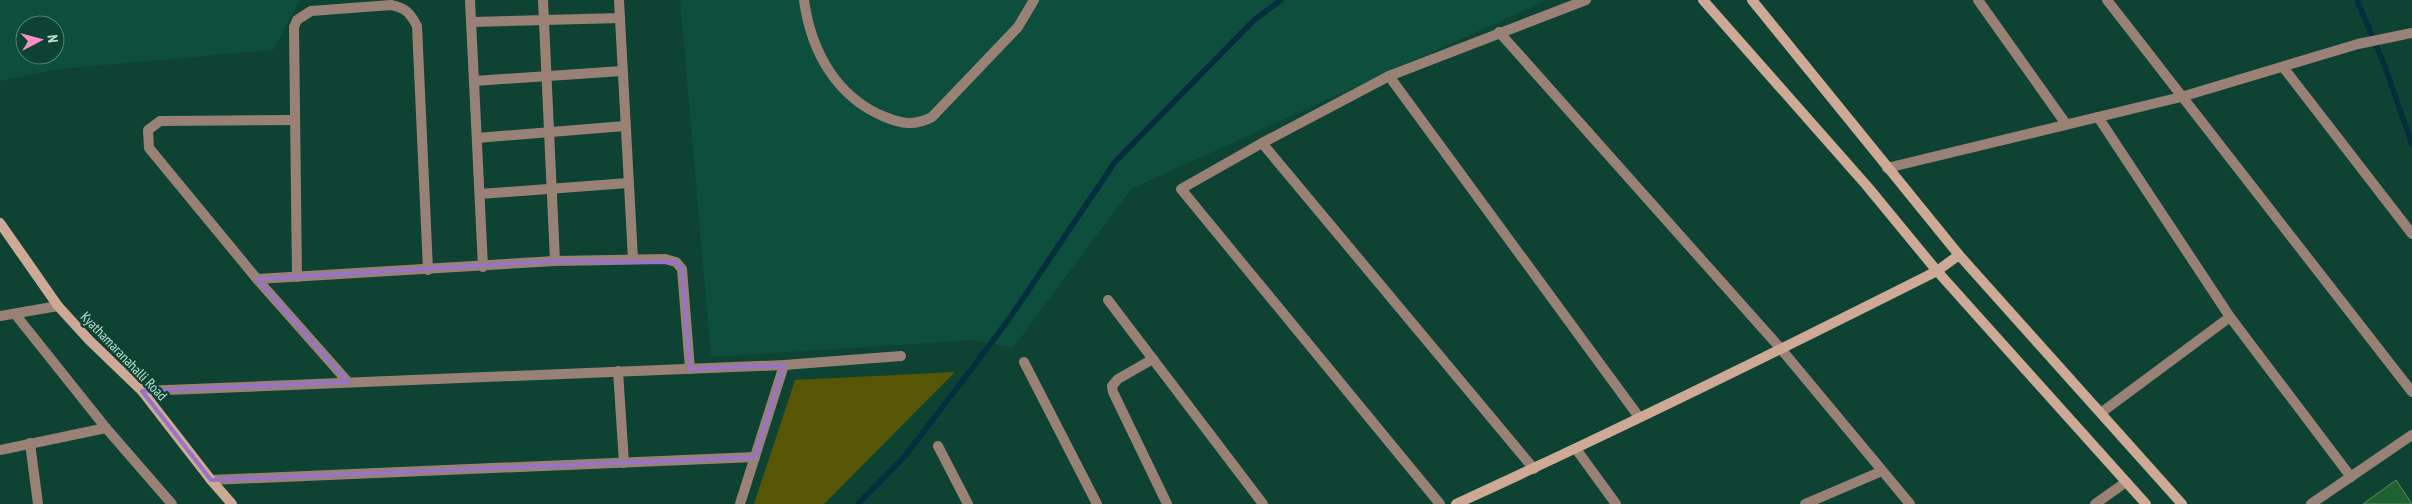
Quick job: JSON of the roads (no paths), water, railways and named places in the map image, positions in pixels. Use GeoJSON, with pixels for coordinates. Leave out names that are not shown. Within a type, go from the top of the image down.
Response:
{"type":"FeatureCollection","features":[{"type":"Feature","properties":{"kind":"main road"},"geometry":{"type":"LineString","coordinates":[[1704,0],[1860,179],[1937,271],[2146,504]]}},
{"type":"Feature","properties":{"kind":"main road"},"geometry":{"type":"LineString","coordinates":[[1752,0],[1959,255],[2102,412],[2182,504]]}},
{"type":"Feature","properties":{"kind":"main road","name":"Kyathamaranahalli Road"},"geometry":{"type":"LineString","coordinates":[[0,222],[58,306],[89,340],[142,391],[232,504]]}},
{"type":"Feature","properties":{"kind":"main road"},"geometry":{"type":"LineString","coordinates":[[1456,504],[1576,449],[1781,349],[1937,271],[1959,255]]}},
{"type":"Feature","properties":{"kind":"street"},"geometry":{"type":"LineString","coordinates":[[470,0],[484,267]]}},
{"type":"Feature","properties":{"kind":"street"},"geometry":{"type":"LineString","coordinates":[[543,0],[555,261]]}},
{"type":"Feature","properties":{"kind":"street"},"geometry":{"type":"LineString","coordinates":[[619,0],[633,259]]}},
{"type":"Feature","properties":{"kind":"street"},"geometry":{"type":"LineString","coordinates":[[804,0],[806,18],[816,48],[832,76],[850,97],[870,111],[896,122],[910,125],[923,122],[932,117],[1018,27],[1034,0]]}},
{"type":"Feature","properties":{"kind":"street"},"geometry":{"type":"LineString","coordinates":[[1440,504],[1181,189],[1262,143],[1389,76],[1586,0]]}},
{"type":"Feature","properties":{"kind":"street"},"geometry":{"type":"LineString","coordinates":[[1978,0],[2066,124]]}},
{"type":"Feature","properties":{"kind":"street"},"geometry":{"type":"LineString","coordinates":[[2107,0],[2412,392]]}},
{"type":"Feature","properties":{"kind":"street"},"geometry":{"type":"LineString","coordinates":[[297,277],[294,27],[297,20],[311,11],[391,5],[404,8],[411,14],[417,26],[428,270]]}},
{"type":"Feature","properties":{"kind":"street"},"geometry":{"type":"LineString","coordinates":[[472,22],[620,18]]}},
{"type":"Feature","properties":{"kind":"street"},"geometry":{"type":"LineString","coordinates":[[1499,32],[1781,349],[1910,504]]}},
{"type":"Feature","properties":{"kind":"street"},"geometry":{"type":"LineString","coordinates":[[1887,168],[2181,97],[2358,44],[2401,34],[2412,34]]}},
{"type":"Feature","properties":{"kind":"street"},"geometry":{"type":"LineString","coordinates":[[2283,67],[2412,234]]}},
{"type":"Feature","properties":{"kind":"street"},"geometry":{"type":"LineString","coordinates":[[474,81],[622,71]]}},
{"type":"Feature","properties":{"kind":"street"},"geometry":{"type":"LineString","coordinates":[[1389,76],[1639,417]]}},
{"type":"Feature","properties":{"kind":"street"},"geometry":{"type":"LineString","coordinates":[[2098,116],[2230,317],[2351,477]]}},
{"type":"Feature","properties":{"kind":"street"},"geometry":{"type":"LineString","coordinates":[[294,120],[160,121],[148,130],[149,148],[257,279],[348,382]]}},
{"type":"Feature","properties":{"kind":"street"},"geometry":{"type":"LineString","coordinates":[[477,138],[625,126]]}},
{"type":"Feature","properties":{"kind":"street"},"geometry":{"type":"LineString","coordinates":[[1262,143],[1534,469]]}},
{"type":"Feature","properties":{"kind":"street"},"geometry":{"type":"LineString","coordinates":[[480,194],[628,183]]}},
{"type":"Feature","properties":{"kind":"street"},"geometry":{"type":"LineString","coordinates":[[257,279],[484,267],[555,261],[664,259],[676,262],[682,269],[690,369]]}},
{"type":"Feature","properties":{"kind":"street"},"geometry":{"type":"LineString","coordinates":[[1108,300],[1262,504]]}},
{"type":"Feature","properties":{"kind":"street"},"geometry":{"type":"LineString","coordinates":[[0,316],[58,306]]}},
{"type":"Feature","properties":{"kind":"street"},"geometry":{"type":"LineString","coordinates":[[15,314],[106,428],[172,504]]}},
{"type":"Feature","properties":{"kind":"street"},"geometry":{"type":"LineString","coordinates":[[2102,412],[2230,317]]}},
{"type":"Feature","properties":{"kind":"street"},"geometry":{"type":"LineString","coordinates":[[142,391],[784,365],[901,356]]}},
{"type":"Feature","properties":{"kind":"street"},"geometry":{"type":"LineString","coordinates":[[1153,359],[1118,378],[1112,386],[1113,392],[1167,504]]}},
{"type":"Feature","properties":{"kind":"street"},"geometry":{"type":"LineString","coordinates":[[1024,362],[1097,504]]}},
{"type":"Feature","properties":{"kind":"street"},"geometry":{"type":"LineString","coordinates":[[740,504],[784,365]]}},
{"type":"Feature","properties":{"kind":"street"},"geometry":{"type":"LineString","coordinates":[[618,372],[624,463]]}},
{"type":"Feature","properties":{"kind":"street"},"geometry":{"type":"LineString","coordinates":[[0,450],[106,428]]}},
{"type":"Feature","properties":{"kind":"street"},"geometry":{"type":"LineString","coordinates":[[2311,504],[2411,439]]}},
{"type":"Feature","properties":{"kind":"street"},"geometry":{"type":"LineString","coordinates":[[30,443],[38,504]]}},
{"type":"Feature","properties":{"kind":"street"},"geometry":{"type":"LineString","coordinates":[[938,446],[968,504]]}},
{"type":"Feature","properties":{"kind":"street"},"geometry":{"type":"LineString","coordinates":[[1576,449],[1616,504]]}},
{"type":"Feature","properties":{"kind":"street"},"geometry":{"type":"LineString","coordinates":[[211,480],[755,457]]}},
{"type":"Feature","properties":{"kind":"street"},"geometry":{"type":"LineString","coordinates":[[1805,504],[1882,471]]}},
{"type":"Feature","properties":{"kind":"street"},"geometry":{"type":"LineString","coordinates":[[2096,504],[2126,482]]}},
{"type":"Feature","properties":{"kind":"waterway"},"geometry":{"type":"LineString","coordinates":[[858,504],[905,456],[970,371],[1009,319],[1115,162],[1253,21],[1281,0]]}},
{"type":"Feature","properties":{"kind":"waterway"},"geometry":{"type":"LineString","coordinates":[[2357,0],[2384,64],[2412,144]]}}]}
